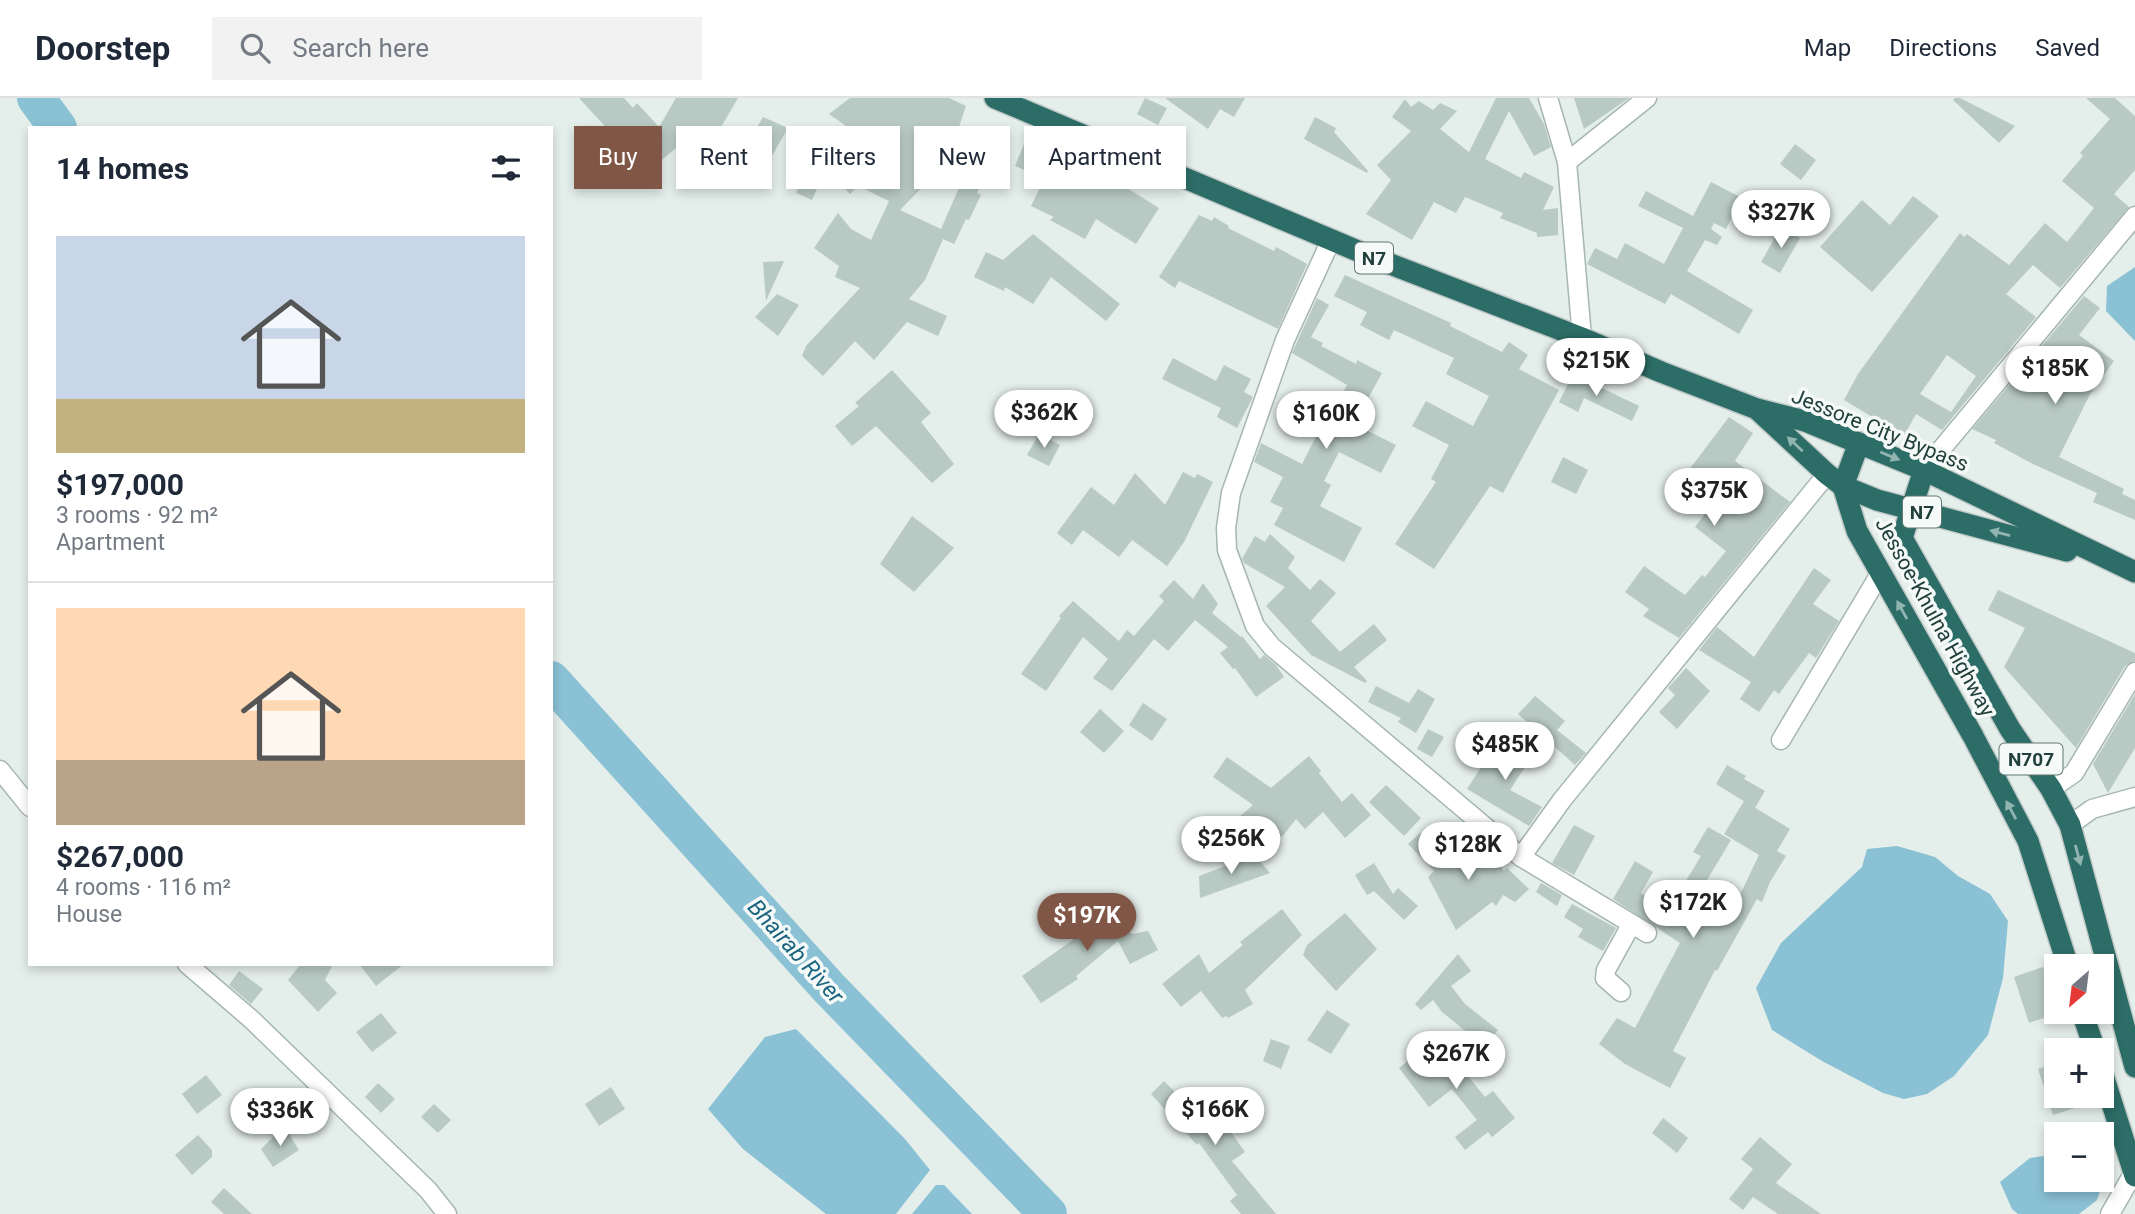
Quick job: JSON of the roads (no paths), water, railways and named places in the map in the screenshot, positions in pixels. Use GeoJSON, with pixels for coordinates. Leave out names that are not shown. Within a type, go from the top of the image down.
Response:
{"type":"FeatureCollection","features":[{"type":"Feature","properties":{"kind":"highway","name":"N7"},"geometry":{"type":"LineString","coordinates":[[995,98],[1331,240],[1757,409]]}},
{"type":"Feature","properties":{"kind":"highway","name":"Jessore City Bypass"},"geometry":{"type":"LineString","coordinates":[[1757,409],[1835,480],[1877,500],[2113,563]]}},
{"type":"Feature","properties":{"kind":"highway","name":"Jessore City Bypass"},"geometry":{"type":"LineString","coordinates":[[1757,409],[1805,421],[1924,470],[2135,572]]}},
{"type":"Feature","properties":{"kind":"highway"},"geometry":{"type":"LineString","coordinates":[[1835,480],[1859,443]]}},
{"type":"Feature","properties":{"kind":"highway","name":"Jessoe-Khulna Highway"},"geometry":{"type":"LineString","coordinates":[[1924,470],[1902,538],[2010,729],[2051,789],[2070,825],[2135,1067]]}},
{"type":"Feature","properties":{"kind":"highway","name":"Jessoe-Khulna Highway"},"geometry":{"type":"LineString","coordinates":[[1835,480],[1857,531],[2028,841],[2064,954]]}},
{"type":"Feature","properties":{"kind":"highway"},"geometry":{"type":"LineString","coordinates":[[2113,1108],[2134,1174]]}},
{"type":"Feature","properties":{"kind":"street"},"geometry":{"type":"LineString","coordinates":[[1548,98],[1567,162],[1582,338]]}},
{"type":"Feature","properties":{"kind":"street"},"geometry":{"type":"LineString","coordinates":[[1567,162],[1647,98]]}},
{"type":"Feature","properties":{"kind":"street"},"geometry":{"type":"LineString","coordinates":[[1924,470],[2135,216]]}},
{"type":"Feature","properties":{"kind":"street"},"geometry":{"type":"LineString","coordinates":[[1331,240],[1285,340],[1231,493],[1226,528],[1227,550],[1255,626],[1272,647],[1521,857],[1639,929],[1606,970],[1605,978],[1621,992]]}},
{"type":"Feature","properties":{"kind":"street"},"geometry":{"type":"LineString","coordinates":[[1521,857],[1562,800],[1835,480]]}},
{"type":"Feature","properties":{"kind":"street"},"geometry":{"type":"LineString","coordinates":[[1781,740],[1881,572]]}},
{"type":"Feature","properties":{"kind":"street"},"geometry":{"type":"LineString","coordinates":[[2051,789],[2074,773],[2135,672]]}},
{"type":"Feature","properties":{"kind":"street"},"geometry":{"type":"LineString","coordinates":[[0,770],[28,805]]}},
{"type":"Feature","properties":{"kind":"street"},"geometry":{"type":"LineString","coordinates":[[2070,825],[2092,809],[2135,797]]}},
{"type":"Feature","properties":{"kind":"street"},"geometry":{"type":"LineString","coordinates":[[189,966],[251,1019],[428,1190],[447,1214]]}},
{"type":"Feature","properties":{"kind":"street"},"geometry":{"type":"LineString","coordinates":[[2110,1214],[2134,1174]]}},
{"type":"Feature","properties":{"kind":"water"},"geometry":{"type":"Polygon","coordinates":[[[2135,267],[2135,341],[2106,311],[2107,286],[2135,267]]]}},
{"type":"Feature","properties":{"kind":"water"},"geometry":{"type":"Polygon","coordinates":[[[1897,846],[1935,857],[1958,876],[1990,894],[2008,921],[2003,978],[1988,1035],[1954,1076],[1927,1094],[1904,1099],[1883,1093],[1822,1061],[1772,1030],[1756,988],[1781,943],[1862,867],[1867,849],[1897,846]]]}},
{"type":"Feature","properties":{"kind":"water"},"geometry":{"type":"Polygon","coordinates":[[[796,1029],[905,1139],[930,1170],[896,1214],[826,1214],[743,1149],[708,1109],[765,1037],[796,1029]]]}},
{"type":"Feature","properties":{"kind":"water"},"geometry":{"type":"Polygon","coordinates":[[[2044,1156],[2044,1192],[2100,1192],[2097,1200],[2079,1214],[2018,1214],[2012,1209],[2000,1182],[2030,1158],[2044,1156]]]}},
{"type":"Feature","properties":{"kind":"water"},"geometry":{"type":"Polygon","coordinates":[[[936,1185],[944,1185],[972,1214],[912,1214],[936,1185]]]}},
{"type":"Feature","properties":{"kind":"waterway","name":"Bhairab River"},"geometry":{"type":"LineString","coordinates":[[36,98],[57,126]]}},
{"type":"Feature","properties":{"kind":"waterway","name":"Bhairab River"},"geometry":{"type":"LineString","coordinates":[[553,682],[829,988],[1048,1214]]}}]}
